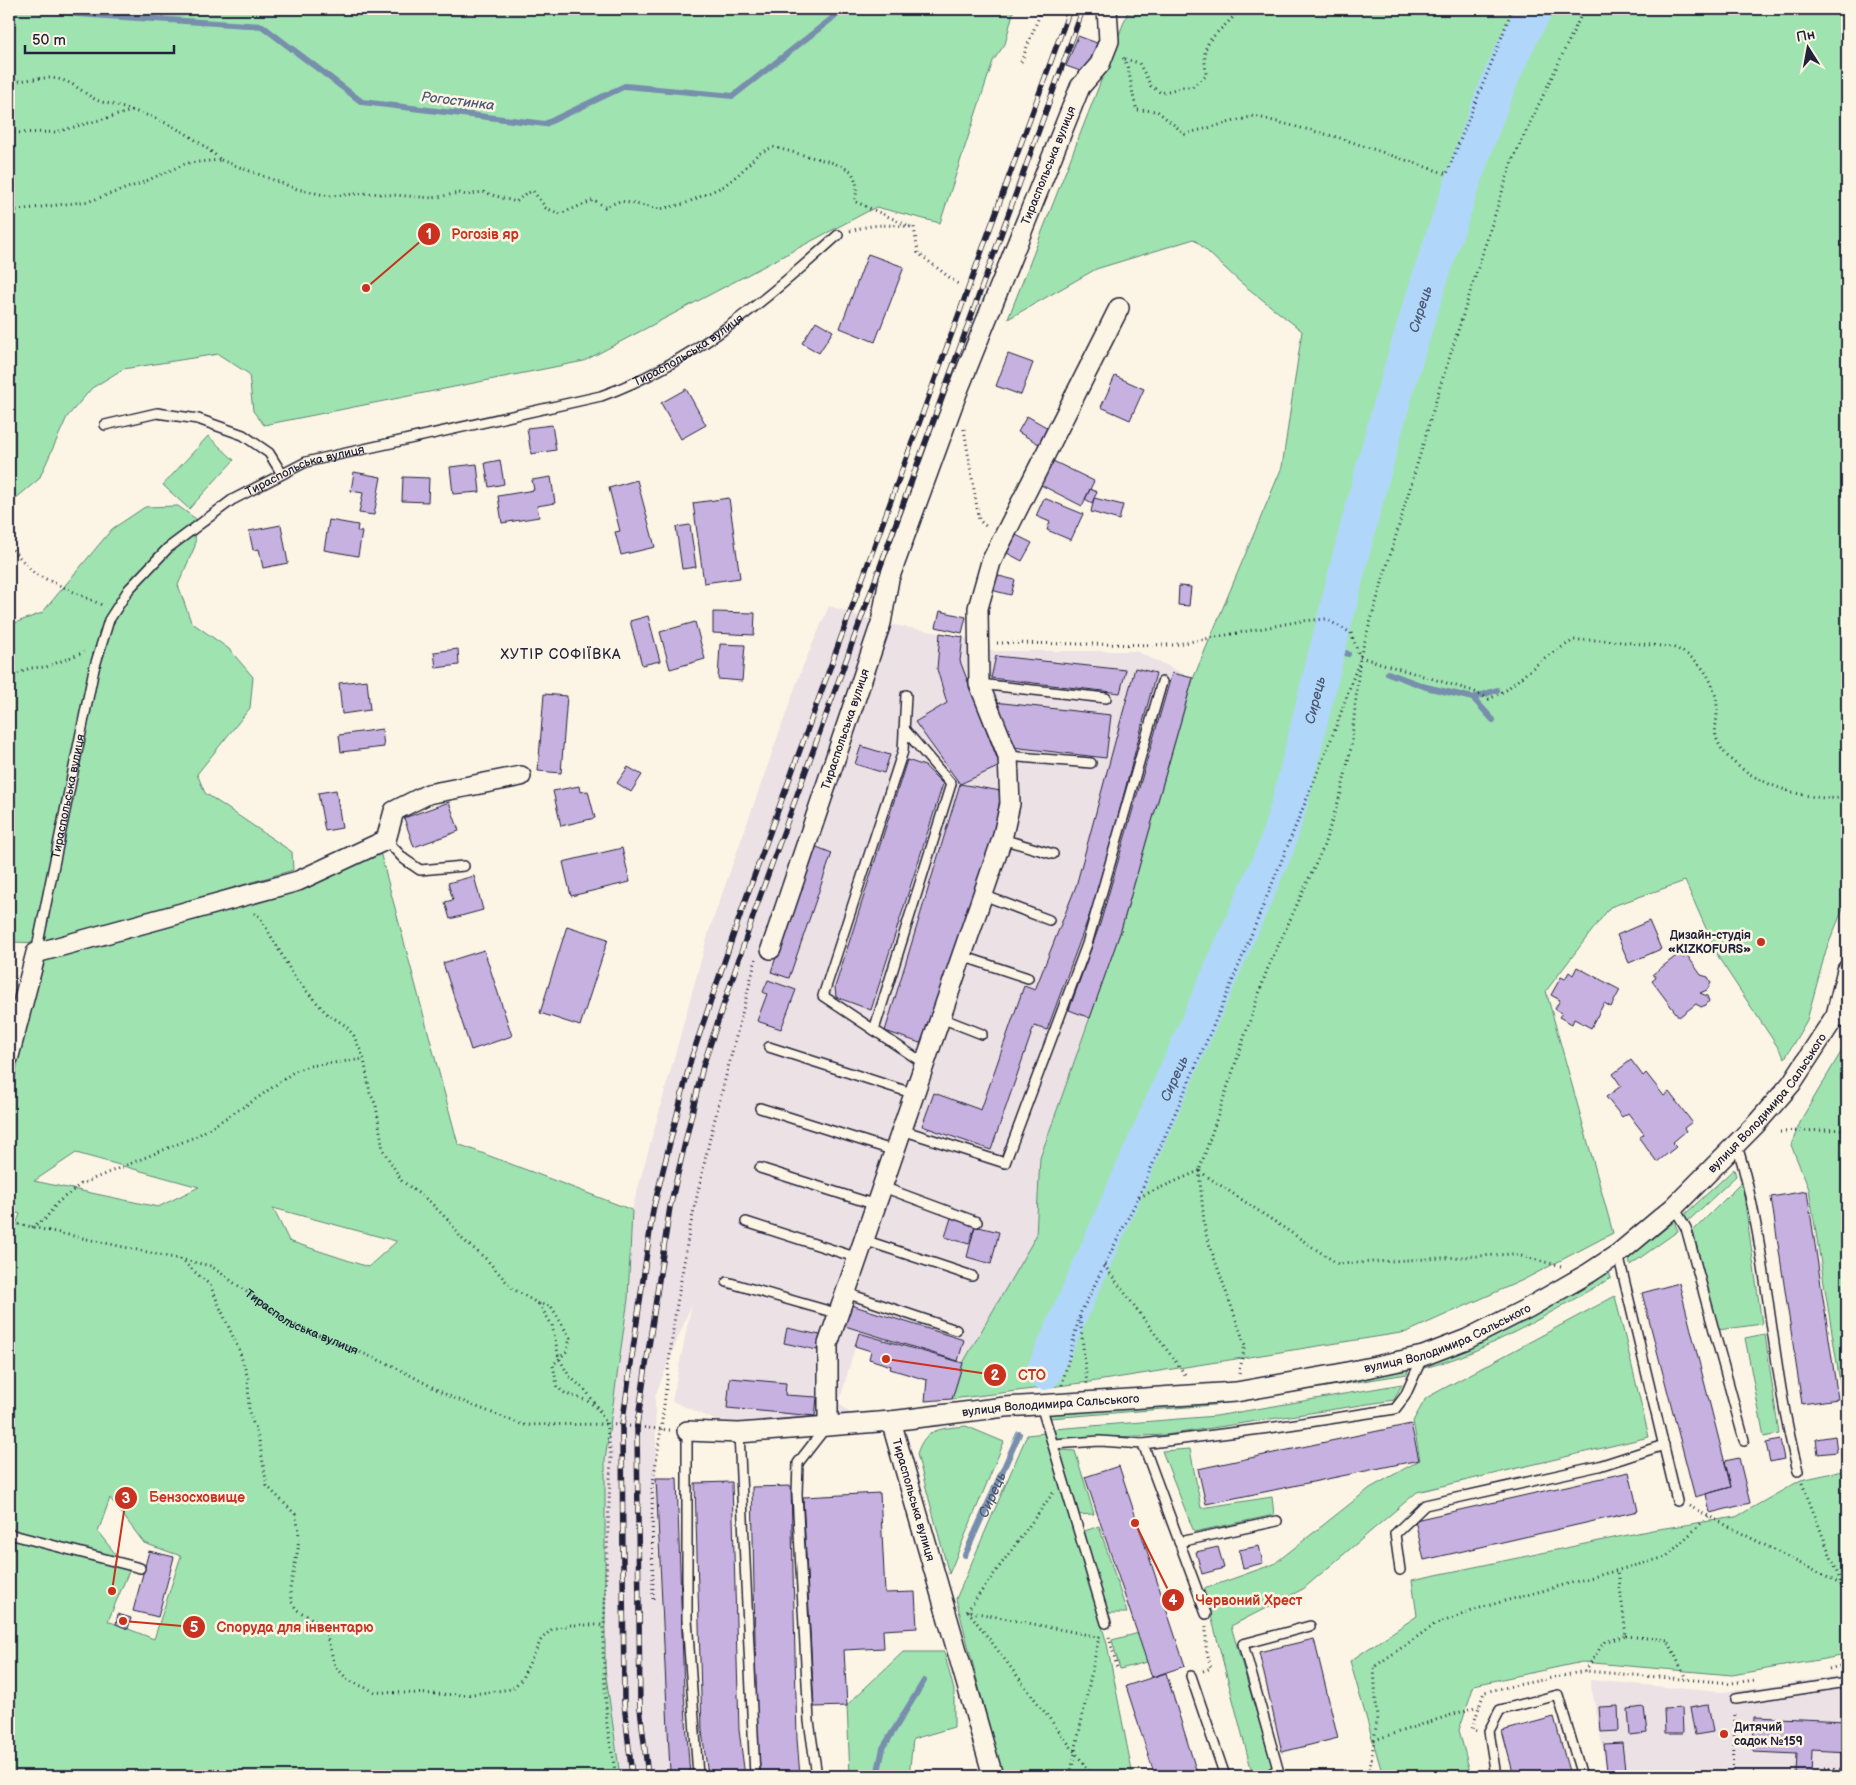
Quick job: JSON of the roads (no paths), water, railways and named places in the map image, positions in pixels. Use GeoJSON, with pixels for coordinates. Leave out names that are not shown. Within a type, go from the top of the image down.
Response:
{"type":"FeatureCollection","features":[{"type":"Feature","properties":{"kind":"street","name":"Тираспольська вулиця"},"geometry":{"type":"LineString","coordinates":[[764,953],[881,623],[889,578],[957,393],[1080,87],[1100,64],[1109,41],[1107,9]]}},
{"type":"Feature","properties":{"kind":"street"},"geometry":{"type":"LineString","coordinates":[[828,1425],[828,1344],[1002,839],[1010,804],[1008,756],[979,684],[978,608],[991,562],[1119,308]]}},
{"type":"Feature","properties":{"kind":"street"},"geometry":{"type":"LineString","coordinates":[[36,953],[298,881],[386,840],[394,811],[428,794],[521,776]]}},
{"type":"Feature","properties":{"kind":"street","name":"Тираспольська вулиця"},"geometry":{"type":"LineString","coordinates":[[9,1056],[12,1024],[36,953]]}},
{"type":"Feature","properties":{"kind":"street","name":"вулиця Володимира Сальського"},"geometry":{"type":"LineString","coordinates":[[892,1421],[1041,1405],[1236,1392],[1338,1374],[1424,1356],[1467,1339],[1528,1308],[1618,1254],[1674,1207],[1737,1145],[1791,1084],[1841,1019],[1847,970]]}},
{"type":"Feature","properties":{"kind":"street","name":"Тираспольська вулиця"},"geometry":{"type":"LineString","coordinates":[[892,1421],[992,1776]]}},
{"type":"Feature","properties":{"kind":"street"},"geometry":{"type":"LineString","coordinates":[[687,1431],[740,1433],[892,1421]]}},
{"type":"Feature","properties":{"kind":"lane","name":"Тираспольська вулиця"},"geometry":{"type":"LineString","coordinates":[[36,953],[94,669],[109,620],[129,589],[168,548],[232,500],[306,462],[601,396],[629,386],[743,318],[838,235]]}},
{"type":"Feature","properties":{"kind":"lane"},"geometry":{"type":"LineString","coordinates":[[105,425],[157,413],[198,419],[243,435],[269,453],[282,474]]}},
{"type":"Feature","properties":{"kind":"lane"},"geometry":{"type":"LineString","coordinates":[[902,1130],[1006,1163],[1087,944],[1162,682]]}},
{"type":"Feature","properties":{"kind":"lane"},"geometry":{"type":"LineString","coordinates":[[979,684],[1106,698]]}},
{"type":"Feature","properties":{"kind":"lane"},"geometry":{"type":"LineString","coordinates":[[906,695],[903,751],[823,996],[925,1064]]}},
{"type":"Feature","properties":{"kind":"lane"},"geometry":{"type":"LineString","coordinates":[[874,1030],[951,784],[904,729]]}},
{"type":"Feature","properties":{"kind":"lane"},"geometry":{"type":"LineString","coordinates":[[1008,756],[1090,763]]}},
{"type":"Feature","properties":{"kind":"lane"},"geometry":{"type":"LineString","coordinates":[[1002,839],[1053,854]]}},
{"type":"Feature","properties":{"kind":"lane"},"geometry":{"type":"LineString","coordinates":[[386,840],[404,859],[420,870],[464,866]]}},
{"type":"Feature","properties":{"kind":"lane"},"geometry":{"type":"LineString","coordinates":[[983,895],[1049,920]]}},
{"type":"Feature","properties":{"kind":"lane"},"geometry":{"type":"LineString","coordinates":[[962,956],[1028,978]]}},
{"type":"Feature","properties":{"kind":"lane"},"geometry":{"type":"LineString","coordinates":[[941,1018],[982,1034]]}},
{"type":"Feature","properties":{"kind":"lane"},"geometry":{"type":"LineString","coordinates":[[769,1047],[915,1094]]}},
{"type":"Feature","properties":{"kind":"lane"},"geometry":{"type":"LineString","coordinates":[[760,1108],[895,1151]]}},
{"type":"Feature","properties":{"kind":"lane"},"geometry":{"type":"LineString","coordinates":[[1737,1145],[1750,1196],[1786,1427],[1798,1471]]}},
{"type":"Feature","properties":{"kind":"lane"},"geometry":{"type":"LineString","coordinates":[[760,1168],[876,1205]]}},
{"type":"Feature","properties":{"kind":"lane"},"geometry":{"type":"LineString","coordinates":[[883,1187],[977,1222]]}},
{"type":"Feature","properties":{"kind":"lane"},"geometry":{"type":"LineString","coordinates":[[1674,1207],[1686,1228],[1744,1440]]}},
{"type":"Feature","properties":{"kind":"lane"},"geometry":{"type":"LineString","coordinates":[[746,1222],[858,1258]]}},
{"type":"Feature","properties":{"kind":"lane"},"geometry":{"type":"LineString","coordinates":[[864,1240],[972,1276]]}},
{"type":"Feature","properties":{"kind":"lane"},"geometry":{"type":"LineString","coordinates":[[1618,1254],[1678,1501]]}},
{"type":"Feature","properties":{"kind":"lane"},"geometry":{"type":"LineString","coordinates":[[726,1282],[839,1314]]}},
{"type":"Feature","properties":{"kind":"lane"},"geometry":{"type":"LineString","coordinates":[[846,1293],[956,1330]]}},
{"type":"Feature","properties":{"kind":"lane"},"geometry":{"type":"LineString","coordinates":[[1053,1444],[1100,1441],[1143,1444],[1395,1409],[1406,1396],[1424,1356]]}},
{"type":"Feature","properties":{"kind":"lane"},"geometry":{"type":"LineString","coordinates":[[1041,1405],[1106,1623]]}},
{"type":"Feature","properties":{"kind":"lane"},"geometry":{"type":"LineString","coordinates":[[817,1776],[809,1721],[797,1494],[798,1463],[828,1425]]}},
{"type":"Feature","properties":{"kind":"lane"},"geometry":{"type":"LineString","coordinates":[[687,1431],[687,1619],[698,1776]]}},
{"type":"Feature","properties":{"kind":"lane"},"geometry":{"type":"LineString","coordinates":[[740,1433],[755,1776]]}},
{"type":"Feature","properties":{"kind":"lane"},"geometry":{"type":"LineString","coordinates":[[1143,1444],[1206,1614]]}},
{"type":"Feature","properties":{"kind":"lane"},"geometry":{"type":"LineString","coordinates":[[1400,1570],[1395,1534],[1425,1505],[1599,1466],[1664,1445]]}},
{"type":"Feature","properties":{"kind":"lane"},"geometry":{"type":"LineString","coordinates":[[1179,1542],[1277,1521]]}},
{"type":"Feature","properties":{"kind":"lane"},"geometry":{"type":"LineString","coordinates":[[9,1534],[140,1568]]}},
{"type":"Feature","properties":{"kind":"lane"},"geometry":{"type":"LineString","coordinates":[[1267,1776],[1278,1769],[1243,1644],[1310,1626]]}},
{"type":"Feature","properties":{"kind":"lane"},"geometry":{"type":"LineString","coordinates":[[1191,1676],[1225,1776]]}},
{"type":"Feature","properties":{"kind":"lane"},"geometry":{"type":"LineString","coordinates":[[1736,1699],[1847,1682]]}},
{"type":"Feature","properties":{"kind":"lane"},"geometry":{"type":"LineString","coordinates":[[1496,1776],[1489,1731],[1500,1710],[1558,1695],[1582,1776]]}},
{"type":"Feature","properties":{"kind":"waterway","name":"Рогостинка"},"geometry":{"type":"LineString","coordinates":[[56,9],[76,14],[262,26],[362,102],[545,124],[625,86],[733,96],[844,9]]}},
{"type":"Feature","properties":{"kind":"waterway","name":"Сирець"},"geometry":{"type":"LineString","coordinates":[[1044,1372],[1276,848],[1291,798],[1364,503],[1405,357],[1489,109],[1510,58],[1535,9]]}},
{"type":"Feature","properties":{"kind":"waterway"},"geometry":{"type":"LineString","coordinates":[[1328,645],[1348,654]]}},
{"type":"Feature","properties":{"kind":"waterway"},"geometry":{"type":"LineString","coordinates":[[1388,673],[1426,687],[1473,698],[1497,690]]}},
{"type":"Feature","properties":{"kind":"waterway"},"geometry":{"type":"LineString","coordinates":[[1473,698],[1493,720]]}},
{"type":"Feature","properties":{"kind":"waterway","name":"Сирець"},"geometry":{"type":"LineString","coordinates":[[965,1555],[1019,1434]]}},
{"type":"Feature","properties":{"kind":"waterway","name":"Сирець"},"geometry":{"type":"LineString","coordinates":[[877,1776],[883,1748],[924,1681]]}},
{"type":"Feature","properties":{"kind":"railway"},"geometry":{"type":"LineString","coordinates":[[632,1776],[624,1703],[622,1426],[653,1210],[691,1059],[745,901],[1070,9]]}},
{"type":"Feature","properties":{"kind":"railway"},"geometry":{"type":"LineString","coordinates":[[648,1776],[640,1708],[637,1425],[670,1207],[703,1066],[758,902],[1083,9]]}},
{"type":"Feature","properties":{"kind":"place","name":"Рогозів яр"},"geometry":{"type":"Point","coordinates":[366,288]}},
{"type":"Feature","properties":{"kind":"place","name":"Дизайн-студія «KIZKOFURS»"},"geometry":{"type":"Point","coordinates":[1761,942]}},
{"type":"Feature","properties":{"kind":"place","name":"СТО"},"geometry":{"type":"Point","coordinates":[886,1359]}},
{"type":"Feature","properties":{"kind":"place","name":"Червоний Хрест"},"geometry":{"type":"Point","coordinates":[1135,1523]}},
{"type":"Feature","properties":{"kind":"place","name":"Бензосховище"},"geometry":{"type":"Point","coordinates":[112,1591]}},
{"type":"Feature","properties":{"kind":"place","name":"Споруда для інвентарю"},"geometry":{"type":"Point","coordinates":[123,1621]}},
{"type":"Feature","properties":{"kind":"place","name":"Дитячий садок №159"},"geometry":{"type":"Point","coordinates":[1724,1734]}},
{"type":"Feature","properties":{"kind":"district","name":"ХУТІР СОФІЇВКА"},"geometry":{"type":"Point","coordinates":[561,654]}}]}
